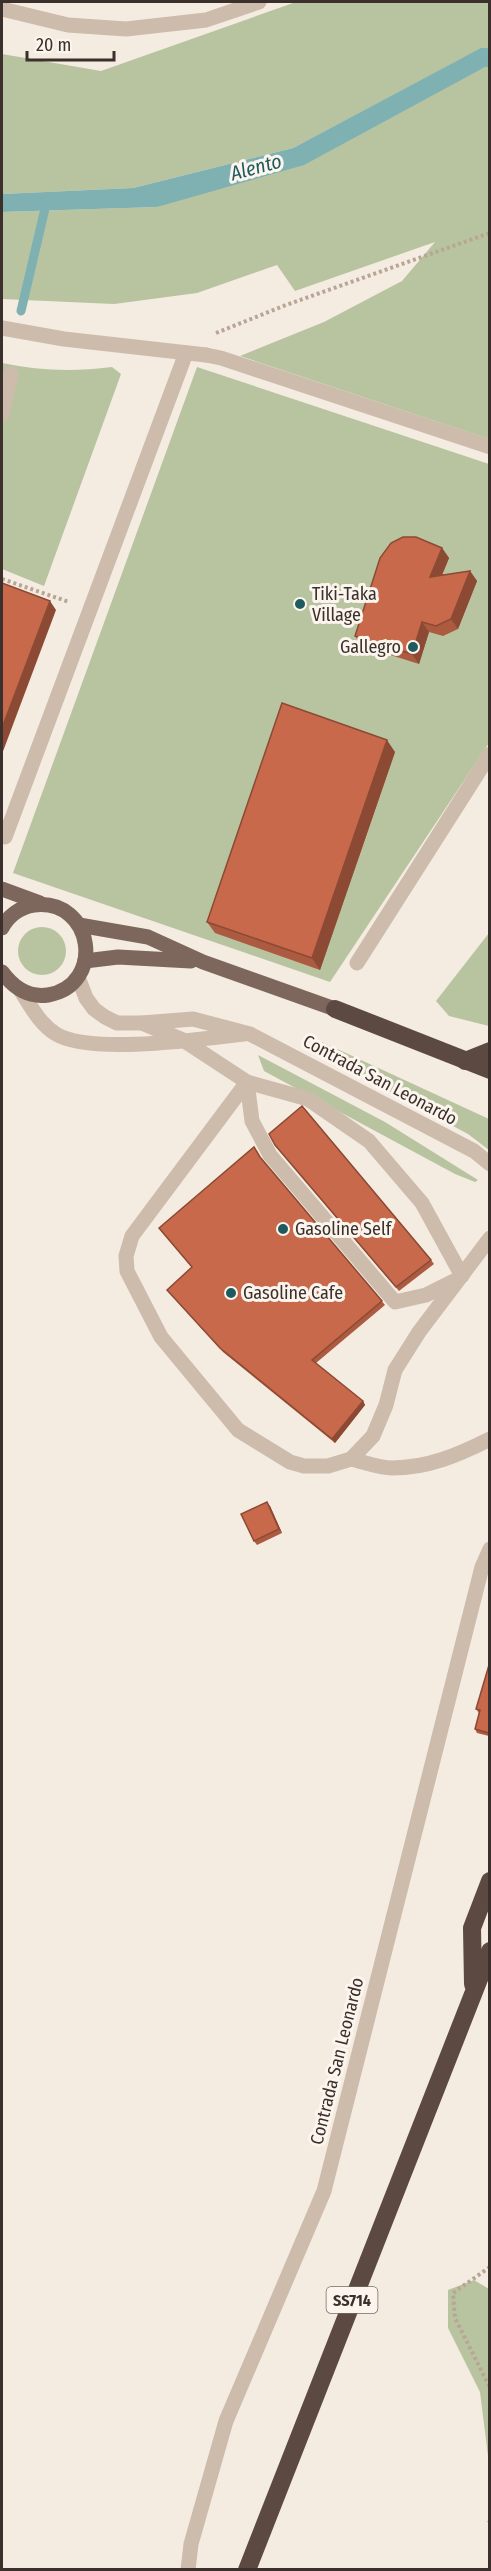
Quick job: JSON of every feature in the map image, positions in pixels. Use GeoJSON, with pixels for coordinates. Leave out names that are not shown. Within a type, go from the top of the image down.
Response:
{"type":"FeatureCollection","features":[{"type":"Feature","properties":{"kind":"highway"},"geometry":{"type":"LineString","coordinates":[[335,1009],[489,1070]]}},
{"type":"Feature","properties":{"kind":"highway"},"geometry":{"type":"LineString","coordinates":[[465,1061],[489,1051]]}},
{"type":"Feature","properties":{"kind":"highway"},"geometry":{"type":"LineString","coordinates":[[473,1993],[472,1928],[489,1881]]}},
{"type":"Feature","properties":{"kind":"highway","name":"SS714"},"geometry":{"type":"LineString","coordinates":[[247,2570],[489,1951]]}},
{"type":"Feature","properties":{"kind":"highway"},"geometry":{"type":"LineString","coordinates":[[473,1993],[489,1975]]}},
{"type":"Feature","properties":{"kind":"main road"},"geometry":{"type":"LineString","coordinates":[[2,889],[57,907],[70,914],[79,925],[86,943],[85,961],[78,977],[59,992],[34,995],[21,991],[9,982],[2,972]]}},
{"type":"Feature","properties":{"kind":"main road"},"geometry":{"type":"LineString","coordinates":[[2,928],[14,913],[27,906],[43,904]]}},
{"type":"Feature","properties":{"kind":"main road"},"geometry":{"type":"LineString","coordinates":[[79,925],[148,937],[203,962],[335,1009]]}},
{"type":"Feature","properties":{"kind":"main road"},"geometry":{"type":"LineString","coordinates":[[85,961],[118,957],[203,962]]}},
{"type":"Feature","properties":{"kind":"street"},"geometry":{"type":"LineString","coordinates":[[2,9],[68,25],[126,29],[206,20],[259,2]]}},
{"type":"Feature","properties":{"kind":"street"},"geometry":{"type":"LineString","coordinates":[[2,328],[64,339],[221,358],[489,447]]}},
{"type":"Feature","properties":{"kind":"street"},"geometry":{"type":"LineString","coordinates":[[5,837],[186,353]]}},
{"type":"Feature","properties":{"kind":"street"},"geometry":{"type":"LineString","coordinates":[[2,414],[11,374]]}},
{"type":"Feature","properties":{"kind":"street"},"geometry":{"type":"LineString","coordinates":[[357,963],[489,754]]}},
{"type":"Feature","properties":{"kind":"street","name":"Contrada San Leonardo"},"geometry":{"type":"LineString","coordinates":[[78,977],[86,998],[94,1009],[117,1023],[193,1019],[250,1034],[474,1151],[489,1164]]}},
{"type":"Feature","properties":{"kind":"street"},"geometry":{"type":"LineString","coordinates":[[21,991],[45,1026],[73,1042],[99,1044],[250,1034]]}},
{"type":"Feature","properties":{"kind":"street"},"geometry":{"type":"LineString","coordinates":[[142,1023],[183,1040],[247,1082],[308,1100],[369,1141],[422,1203],[462,1276]]}},
{"type":"Feature","properties":{"kind":"street"},"geometry":{"type":"LineString","coordinates":[[247,1082],[252,1121],[270,1155],[395,1302],[426,1295],[462,1276]]}},
{"type":"Feature","properties":{"kind":"street"},"geometry":{"type":"LineString","coordinates":[[247,1082],[132,1236],[126,1256],[127,1271],[161,1337],[238,1430],[290,1462],[304,1466],[328,1466],[351,1459],[373,1436],[386,1405],[395,1370],[419,1332],[489,1238]]}},
{"type":"Feature","properties":{"kind":"street"},"geometry":{"type":"LineString","coordinates":[[351,1459],[390,1468],[425,1466],[459,1454],[489,1439]]}},
{"type":"Feature","properties":{"kind":"street","name":"Contrada San Leonardo"},"geometry":{"type":"LineString","coordinates":[[188,2570],[191,2544],[226,2421],[324,2191],[479,1579],[489,1549]]}},
{"type":"Feature","properties":{"kind":"path"},"geometry":{"type":"LineString","coordinates":[[210,335],[286,305],[489,233]]}},
{"type":"Feature","properties":{"kind":"path"},"geometry":{"type":"LineString","coordinates":[[2,579],[90,609]]}},
{"type":"Feature","properties":{"kind":"path"},"geometry":{"type":"LineString","coordinates":[[489,2267],[453,2293],[455,2318],[489,2388]]}},
{"type":"Feature","properties":{"kind":"green space"},"geometry":{"type":"Polygon","coordinates":[[[296,2],[489,2],[489,48],[480,49],[293,148],[133,188],[2,194],[2,54],[101,71],[296,2]]]}},
{"type":"Feature","properties":{"kind":"green space"},"geometry":{"type":"Polygon","coordinates":[[[489,67],[489,439],[240,356],[324,322],[402,281],[435,242],[295,291],[277,265],[197,293],[114,304],[2,299],[2,212],[157,207],[489,67]]]}},
{"type":"Feature","properties":{"kind":"green space"},"geometry":{"type":"Polygon","coordinates":[[[2,363],[57,370],[112,367],[121,374],[44,586],[2,569],[2,363]]]}},
{"type":"Feature","properties":{"kind":"green space","name":"Tiki-Taka Village"},"geometry":{"type":"Polygon","coordinates":[[[197,367],[489,464],[489,743],[330,982],[13,873],[197,367]]]}},
{"type":"Feature","properties":{"kind":"green space"},"geometry":{"type":"Polygon","coordinates":[[[37,927],[47,927],[59,934],[66,946],[66,956],[59,968],[47,975],[37,975],[22,964],[18,956],[18,946],[29,931],[37,927]]]}},
{"type":"Feature","properties":{"kind":"green space"},"geometry":{"type":"Polygon","coordinates":[[[489,933],[489,1026],[449,1016],[436,1001],[489,933]]]}},
{"type":"Feature","properties":{"kind":"green space"},"geometry":{"type":"Polygon","coordinates":[[[322,1042],[489,1119],[489,1150],[468,1134],[332,1061],[324,1052],[322,1042]]]}},
{"type":"Feature","properties":{"kind":"green space"},"geometry":{"type":"Polygon","coordinates":[[[258,1055],[385,1122],[478,1180],[475,1182],[455,1174],[264,1071],[258,1055]]]}},
{"type":"Feature","properties":{"kind":"green space"},"geometry":{"type":"Polygon","coordinates":[[[474,2280],[489,2289],[489,2464],[480,2392],[448,2328],[448,2290],[474,2280]]]}},
{"type":"Feature","properties":{"kind":"water","name":"Alento"},"geometry":{"type":"Polygon","coordinates":[[[481,48],[489,48],[489,67],[485,67],[304,165],[157,207],[2,212],[2,194],[133,188],[293,148],[481,48]]]}},
{"type":"Feature","properties":{"kind":"building"},"geometry":{"type":"Polygon","coordinates":[[[403,537],[416,537],[442,548],[430,577],[470,571],[451,619],[436,626],[422,622],[412,654],[355,636],[380,558],[391,543],[403,537]]]}},
{"type":"Feature","properties":{"kind":"building"},"geometry":{"type":"Polygon","coordinates":[[[2,583],[50,601],[2,728],[2,583]]]}},
{"type":"Feature","properties":{"kind":"building"},"geometry":{"type":"Polygon","coordinates":[[[282,703],[387,740],[312,958],[207,922],[282,703]]]}},
{"type":"Feature","properties":{"kind":"building"},"geometry":{"type":"Polygon","coordinates":[[[302,1106],[431,1260],[396,1287],[275,1145],[269,1134],[302,1106]]]}},
{"type":"Feature","properties":{"kind":"building"},"geometry":{"type":"Polygon","coordinates":[[[254,1147],[382,1301],[312,1360],[363,1401],[332,1439],[220,1348],[167,1290],[192,1267],[159,1228],[254,1147]]]}},
{"type":"Feature","properties":{"kind":"building"},"geometry":{"type":"Polygon","coordinates":[[[267,1502],[279,1529],[254,1541],[241,1514],[267,1502]]]}},
{"type":"Feature","properties":{"kind":"building"},"geometry":{"type":"Polygon","coordinates":[[[489,1665],[489,1733],[475,1729],[480,1710],[476,1709],[489,1665]]]}},
{"type":"Feature","properties":{"kind":"waterway"},"geometry":{"type":"LineString","coordinates":[[21,311],[47,200]]}},
{"type":"Feature","properties":{"kind":"place","name":"Tiki-Taka Village"},"geometry":{"type":"Point","coordinates":[300,604]}},
{"type":"Feature","properties":{"kind":"place","name":"Gallegro"},"geometry":{"type":"Point","coordinates":[413,647]}},
{"type":"Feature","properties":{"kind":"place","name":"Gasoline Self"},"geometry":{"type":"Point","coordinates":[283,1229]}},
{"type":"Feature","properties":{"kind":"place","name":"Gasoline Cafe"},"geometry":{"type":"Point","coordinates":[231,1293]}}]}
